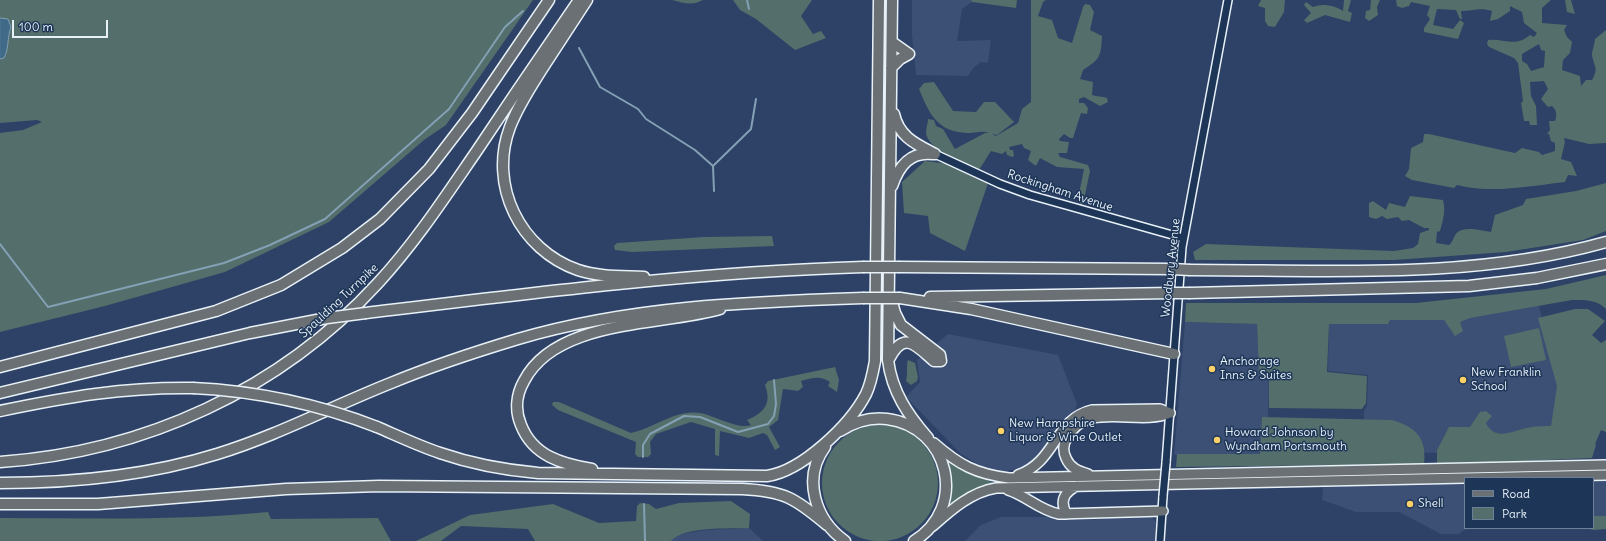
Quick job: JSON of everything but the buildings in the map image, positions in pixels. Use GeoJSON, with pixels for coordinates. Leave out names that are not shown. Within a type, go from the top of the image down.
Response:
{"type":"FeatureCollection","features":[{"type":"Feature","properties":{"kind":"highway"},"geometry":{"type":"LineString","coordinates":[[0,367],[216,311],[282,285],[342,248],[397,203],[445,151],[549,0]]}},
{"type":"Feature","properties":{"kind":"highway","name":"Spaulding Turnpike"},"geometry":{"type":"LineString","coordinates":[[0,462],[49,457],[88,450],[118,443],[163,428],[228,399],[269,375],[307,348],[361,301],[408,249],[436,211],[579,0]]}},
{"type":"Feature","properties":{"kind":"highway"},"geometry":{"type":"LineString","coordinates":[[587,0],[527,92],[509,128],[504,146],[503,166],[505,185],[510,204],[523,229],[536,244],[552,257],[570,267],[601,275],[682,278]]}},
{"type":"Feature","properties":{"kind":"highway"},"geometry":{"type":"LineString","coordinates":[[830,528],[816,502],[814,478],[820,455],[866,394],[875,361],[878,58],[877,0]]}},
{"type":"Feature","properties":{"kind":"highway"},"geometry":{"type":"LineString","coordinates":[[892,0],[888,360],[891,380],[899,400],[936,447],[942,461],[945,476],[945,492],[938,516],[920,538],[914,541]]}},
{"type":"Feature","properties":{"kind":"highway"},"geometry":{"type":"LineString","coordinates":[[892,42],[909,54],[900,59],[892,68]]}},
{"type":"Feature","properties":{"kind":"highway"},"geometry":{"type":"LineString","coordinates":[[891,103],[895,120],[902,134],[935,154]]}},
{"type":"Feature","properties":{"kind":"highway"},"geometry":{"type":"LineString","coordinates":[[890,196],[895,178],[904,164],[915,155],[935,154]]}},
{"type":"Feature","properties":{"kind":"highway"},"geometry":{"type":"LineString","coordinates":[[0,393],[250,333],[327,318],[682,278],[775,270],[863,267],[1190,270],[1440,268],[1519,261],[1566,254],[1606,242]]}},
{"type":"Feature","properties":{"kind":"highway"},"geometry":{"type":"LineString","coordinates":[[0,483],[52,482],[94,478],[151,470],[185,462],[238,446],[412,374],[520,339],[588,322],[632,314],[678,308],[741,303],[864,298],[1469,286],[1548,277],[1606,264]]}},
{"type":"Feature","properties":{"kind":"highway"},"geometry":{"type":"LineString","coordinates":[[888,284],[897,320],[906,329],[925,341],[940,355],[941,361],[934,361],[918,347],[905,342],[897,346],[888,360]]}},
{"type":"Feature","properties":{"kind":"highway"},"geometry":{"type":"LineString","coordinates":[[900,298],[971,309],[1174,354]]}},
{"type":"Feature","properties":{"kind":"highway"},"geometry":{"type":"LineString","coordinates":[[628,475],[570,465],[552,459],[538,450],[526,435],[519,418],[519,393],[526,377],[537,363],[552,351],[577,338],[635,325],[704,313],[741,303]]}},
{"type":"Feature","properties":{"kind":"highway"},"geometry":{"type":"LineString","coordinates":[[0,411],[66,397],[115,390],[193,388],[239,392],[290,400],[337,413],[377,427],[440,453],[488,466],[538,473],[628,475],[772,475],[793,467],[816,452],[847,427],[858,422],[883,419],[898,420],[910,425],[928,438]]}},
{"type":"Feature","properties":{"kind":"highway"},"geometry":{"type":"LineString","coordinates":[[0,504],[98,504],[294,489],[379,486],[742,489],[777,492],[787,496],[806,508],[845,541]]}},
{"type":"Feature","properties":{"kind":"main road"},"geometry":{"type":"LineString","coordinates":[[1009,478],[1030,471],[1048,452],[1070,420],[1085,412],[1092,410],[1160,409],[1170,412]]}},
{"type":"Feature","properties":{"kind":"main road"},"geometry":{"type":"LineString","coordinates":[[1101,476],[1080,472],[1073,468],[1066,459],[1064,442],[1073,428],[1091,418],[1160,417],[1170,412]]}},
{"type":"Feature","properties":{"kind":"main road"},"geometry":{"type":"LineString","coordinates":[[928,438],[950,456],[967,467],[988,476],[1009,478],[1606,465]]}},
{"type":"Feature","properties":{"kind":"main road"},"geometry":{"type":"LineString","coordinates":[[1510,477],[1606,475]]}},
{"type":"Feature","properties":{"kind":"main road"},"geometry":{"type":"LineString","coordinates":[[920,538],[954,508],[973,496],[990,489],[1464,478]]}},
{"type":"Feature","properties":{"kind":"main road"},"geometry":{"type":"LineString","coordinates":[[1067,514],[1064,509],[1063,500],[1068,491],[1077,486]]}},
{"type":"Feature","properties":{"kind":"main road"},"geometry":{"type":"LineString","coordinates":[[1003,488],[1020,495],[1044,510],[1067,514],[1163,511]]}},
{"type":"Feature","properties":{"kind":"main road"},"geometry":{"type":"LineString","coordinates":[[830,528],[841,541]]}},
{"type":"Feature","properties":{"kind":"street","name":"Woodbury Avenue"},"geometry":{"type":"LineString","coordinates":[[1160,541],[1183,238],[1228,0]]}},
{"type":"Feature","properties":{"kind":"street","name":"Rockingham Avenue"},"geometry":{"type":"LineString","coordinates":[[935,154],[1000,184],[1036,198],[1183,238]]}},
{"type":"Feature","properties":{"kind":"shaded area"},"geometry":{"type":"Polygon","coordinates":[[[912,0],[971,0],[972,2],[962,9],[957,41],[991,40],[988,63],[981,62],[973,68],[968,76],[916,75],[912,35],[912,0]]]}},
{"type":"Feature","properties":{"kind":"shaded area"},"geometry":{"type":"Polygon","coordinates":[[[0,18],[8,19],[11,27],[6,55],[4,58],[0,59],[0,18]]]}},
{"type":"Feature","properties":{"kind":"shaded area","name":"New Franklin School"},"geometry":{"type":"Polygon","coordinates":[[[1537,298],[1559,384],[1555,454],[1363,452],[1364,411],[1367,406],[1368,375],[1328,371],[1329,321],[1537,298]]]}},
{"type":"Feature","properties":{"kind":"shaded area"},"geometry":{"type":"Polygon","coordinates":[[[1185,322],[1257,324],[1259,374],[1269,375],[1268,417],[1262,417],[1261,454],[1174,455],[1185,322]]]}},
{"type":"Feature","properties":{"kind":"shaded area"},"geometry":{"type":"Polygon","coordinates":[[[948,334],[1058,355],[1077,404],[1075,411],[1030,468],[1005,471],[983,467],[961,454],[906,397],[920,382],[917,360],[948,334]]]}},
{"type":"Feature","properties":{"kind":"shaded area"},"geometry":{"type":"Polygon","coordinates":[[[1606,478],[1606,516],[1594,516],[1594,479],[1606,478]]]}},
{"type":"Feature","properties":{"kind":"shaded area"},"geometry":{"type":"Polygon","coordinates":[[[1464,483],[1464,529],[1468,529],[1464,530],[1459,534],[1441,534],[1399,512],[1356,512],[1322,500],[1323,487],[1464,483]]]}},
{"type":"Feature","properties":{"kind":"shaded area"},"geometry":{"type":"Polygon","coordinates":[[[1001,517],[1052,517],[1077,520],[1151,517],[1156,522],[1155,541],[965,541],[981,525],[1001,517]]]}},
{"type":"Feature","properties":{"kind":"shaded area"},"geometry":{"type":"Polygon","coordinates":[[[749,528],[763,541],[671,541],[674,537],[686,533],[707,530],[749,528]]]}},
{"type":"Feature","properties":{"kind":"green space"},"geometry":{"type":"Polygon","coordinates":[[[0,0],[533,0],[446,125],[424,140],[329,222],[225,272],[105,306],[0,332],[0,133],[23,130],[42,122],[37,120],[0,123],[0,59],[4,58],[6,55],[11,27],[8,19],[0,18],[0,0]]]}},
{"type":"Feature","properties":{"kind":"green space"},"geometry":{"type":"Polygon","coordinates":[[[672,0],[703,0],[699,2],[684,3],[672,0]]]}},
{"type":"Feature","properties":{"kind":"green space"},"geometry":{"type":"Polygon","coordinates":[[[733,0],[812,0],[801,16],[813,34],[821,31],[826,38],[795,50],[756,19],[740,10],[733,0]]]}},
{"type":"Feature","properties":{"kind":"green space"},"geometry":{"type":"Polygon","coordinates":[[[971,0],[1017,0],[1016,8],[972,2],[971,0]]]}},
{"type":"Feature","properties":{"kind":"green space"},"geometry":{"type":"Polygon","coordinates":[[[1031,0],[1046,0],[1043,2],[1038,16],[1052,20],[1058,38],[1072,43],[1083,7],[1085,4],[1090,5],[1094,12],[1090,30],[1102,36],[1101,49],[1098,57],[1093,63],[1083,70],[1080,79],[1093,82],[1092,95],[1107,98],[1108,102],[1100,106],[1084,97],[1079,99],[1079,103],[1084,103],[1088,108],[1087,114],[1081,113],[1073,138],[1070,138],[1064,134],[1059,139],[1060,141],[1069,142],[1067,153],[1058,153],[1060,157],[1088,165],[1090,171],[1083,204],[1081,205],[1078,199],[1084,169],[1057,167],[1040,158],[1036,166],[1028,160],[1031,151],[1024,148],[1022,144],[1009,147],[1010,150],[1013,150],[1014,156],[1012,157],[1007,155],[1006,151],[1002,154],[991,151],[979,170],[939,150],[932,144],[926,132],[928,119],[934,120],[936,126],[943,129],[955,149],[985,133],[989,133],[957,132],[942,125],[936,120],[931,114],[919,89],[924,83],[934,82],[953,111],[976,112],[984,102],[995,102],[1014,122],[997,135],[992,134],[996,136],[1018,123],[1022,109],[1031,102],[1031,0]]]}},
{"type":"Feature","properties":{"kind":"green space"},"geometry":{"type":"Polygon","coordinates":[[[1261,0],[1285,0],[1284,12],[1275,27],[1268,26],[1265,21],[1265,8],[1258,6],[1261,0]]]}},
{"type":"Feature","properties":{"kind":"green space"},"geometry":{"type":"Polygon","coordinates":[[[1344,0],[1351,0],[1348,11],[1352,13],[1350,22],[1325,15],[1307,23],[1304,20],[1311,13],[1304,5],[1306,2],[1313,7],[1328,5],[1343,11],[1344,0]]]}},
{"type":"Feature","properties":{"kind":"green space"},"geometry":{"type":"Polygon","coordinates":[[[1371,0],[1380,0],[1377,7],[1378,15],[1369,21],[1365,18],[1366,11],[1370,10],[1371,0]]]}},
{"type":"Feature","properties":{"kind":"green space"},"geometry":{"type":"Polygon","coordinates":[[[1396,0],[1551,0],[1542,8],[1542,23],[1567,25],[1564,30],[1567,37],[1572,42],[1570,53],[1563,60],[1562,70],[1580,76],[1581,86],[1586,80],[1592,80],[1594,76],[1595,68],[1592,55],[1595,39],[1606,30],[1606,143],[1589,144],[1564,138],[1565,142],[1561,159],[1571,162],[1577,176],[1568,175],[1565,182],[1498,189],[1470,188],[1457,185],[1454,188],[1412,180],[1405,176],[1409,169],[1411,148],[1423,142],[1424,134],[1515,153],[1522,148],[1539,152],[1542,155],[1555,151],[1555,143],[1551,141],[1549,134],[1547,134],[1550,130],[1549,121],[1555,121],[1556,111],[1552,106],[1548,107],[1541,99],[1548,89],[1544,81],[1530,82],[1531,96],[1536,106],[1537,125],[1530,125],[1529,121],[1524,121],[1518,63],[1514,58],[1489,47],[1487,44],[1488,40],[1514,42],[1525,39],[1530,35],[1534,37],[1537,33],[1524,23],[1522,12],[1510,6],[1510,11],[1498,19],[1490,21],[1492,11],[1488,10],[1480,9],[1461,11],[1462,19],[1460,19],[1456,10],[1437,9],[1433,25],[1453,29],[1460,20],[1464,23],[1458,39],[1424,32],[1424,28],[1430,19],[1427,15],[1430,6],[1411,2],[1409,6],[1402,8],[1397,6],[1396,0]],[[1539,44],[1522,54],[1522,61],[1527,64],[1531,71],[1544,67],[1545,51],[1541,50],[1539,44]]]}},
{"type":"Feature","properties":{"kind":"green space"},"geometry":{"type":"Polygon","coordinates":[[[1565,0],[1571,0],[1575,14],[1567,12],[1565,0]]]}},
{"type":"Feature","properties":{"kind":"green space"},"geometry":{"type":"Polygon","coordinates":[[[925,161],[949,164],[988,183],[965,251],[930,233],[928,216],[904,213],[902,182],[925,161]]]}},
{"type":"Feature","properties":{"kind":"green space"},"geometry":{"type":"Polygon","coordinates":[[[1606,183],[1606,231],[1583,240],[1506,252],[1394,260],[1195,260],[1193,252],[1206,244],[1394,251],[1413,248],[1418,244],[1420,233],[1429,230],[1429,228],[1424,228],[1409,220],[1402,221],[1398,217],[1387,219],[1382,216],[1376,219],[1369,217],[1369,203],[1373,201],[1386,210],[1389,203],[1405,207],[1410,196],[1443,200],[1444,216],[1440,231],[1437,232],[1436,243],[1449,245],[1457,233],[1461,230],[1470,229],[1491,232],[1495,215],[1523,205],[1526,199],[1576,191],[1606,183]]]}},
{"type":"Feature","properties":{"kind":"green space"},"geometry":{"type":"Polygon","coordinates":[[[772,236],[774,246],[632,252],[615,250],[614,246],[617,243],[704,237],[772,236]]]}},
{"type":"Feature","properties":{"kind":"green space"},"geometry":{"type":"Polygon","coordinates":[[[1606,275],[1606,309],[1598,303],[1586,300],[1572,300],[1470,318],[1460,322],[1463,331],[1455,336],[1444,320],[1390,320],[1388,324],[1329,324],[1327,372],[1367,376],[1366,403],[1362,409],[1269,408],[1269,375],[1259,375],[1257,324],[1185,322],[1186,303],[1416,303],[1546,289],[1606,275]]]}},
{"type":"Feature","properties":{"kind":"green space"},"geometry":{"type":"Polygon","coordinates":[[[1575,309],[1588,309],[1605,321],[1592,335],[1601,343],[1606,340],[1606,432],[1601,430],[1595,444],[1592,458],[1437,465],[1437,450],[1449,427],[1470,427],[1480,412],[1486,411],[1492,416],[1486,423],[1490,429],[1500,434],[1532,427],[1551,426],[1557,386],[1538,318],[1575,309]]]}},
{"type":"Feature","properties":{"kind":"green space"},"geometry":{"type":"Polygon","coordinates":[[[1539,328],[1546,360],[1511,367],[1504,336],[1539,328]]]}},
{"type":"Feature","properties":{"kind":"green space"},"geometry":{"type":"Polygon","coordinates":[[[908,360],[915,363],[918,377],[917,381],[911,385],[906,381],[908,360]]]}},
{"type":"Feature","properties":{"kind":"green space"},"geometry":{"type":"Polygon","coordinates":[[[835,367],[839,380],[837,392],[828,386],[830,382],[823,378],[812,378],[801,381],[803,387],[798,391],[783,389],[778,420],[769,427],[780,447],[775,450],[767,435],[763,433],[749,438],[720,431],[719,456],[715,455],[715,429],[691,422],[656,434],[650,442],[651,454],[648,457],[638,457],[635,454],[636,442],[558,410],[552,405],[553,402],[559,402],[631,433],[640,431],[674,416],[691,413],[705,414],[739,426],[746,426],[751,425],[747,420],[762,411],[767,403],[768,398],[765,385],[768,381],[835,367]]]}},
{"type":"Feature","properties":{"kind":"green space"},"geometry":{"type":"Polygon","coordinates":[[[1262,417],[1392,420],[1408,426],[1422,440],[1424,447],[1424,464],[1176,467],[1177,454],[1260,454],[1262,417]]]}},
{"type":"Feature","properties":{"kind":"green space"},"geometry":{"type":"Polygon","coordinates":[[[880,425],[902,429],[921,442],[934,461],[938,483],[934,505],[921,524],[902,537],[880,541],[858,537],[839,524],[826,505],[822,483],[826,461],[839,442],[858,429],[880,425]]]}},
{"type":"Feature","properties":{"kind":"green space"},"geometry":{"type":"Polygon","coordinates":[[[951,461],[970,474],[992,482],[992,485],[951,504],[952,482],[949,463],[951,461]]]}},
{"type":"Feature","properties":{"kind":"green space"},"geometry":{"type":"Polygon","coordinates":[[[731,501],[750,514],[749,528],[708,529],[696,531],[677,536],[671,541],[535,541],[528,529],[461,526],[441,541],[416,541],[470,515],[553,504],[599,523],[636,521],[637,506],[640,503],[649,504],[656,509],[679,503],[731,501]]]}},
{"type":"Feature","properties":{"kind":"green space"},"geometry":{"type":"Polygon","coordinates":[[[268,512],[271,519],[378,518],[391,541],[0,541],[0,518],[168,518],[268,512]]]}},
{"type":"Feature","properties":{"kind":"green space"},"geometry":{"type":"Polygon","coordinates":[[[1594,516],[1606,516],[1606,529],[1594,530],[1590,529],[1594,529],[1594,516]]]}},
{"type":"Feature","properties":{"kind":"waterway"},"geometry":{"type":"LineString","coordinates":[[747,0],[749,9]]}},
{"type":"Feature","properties":{"kind":"waterway"},"geometry":{"type":"LineString","coordinates":[[0,244],[48,307],[224,263],[270,245],[325,219],[449,109],[505,27],[523,11]]}},
{"type":"Feature","properties":{"kind":"waterway"},"geometry":{"type":"LineString","coordinates":[[579,48],[600,87],[638,109],[646,119],[695,150],[713,166]]}},
{"type":"Feature","properties":{"kind":"waterway"},"geometry":{"type":"LineString","coordinates":[[714,191],[713,166],[751,129],[756,99]]}},
{"type":"Feature","properties":{"kind":"waterway"},"geometry":{"type":"LineString","coordinates":[[643,457],[643,445],[650,434],[684,416],[700,417],[738,432],[768,424],[774,416],[776,404],[774,380]]}},
{"type":"Feature","properties":{"kind":"waterway"},"geometry":{"type":"LineString","coordinates":[[644,504],[645,541]]}},
{"type":"Feature","properties":{"kind":"place","name":"Anchorage Inns & Suites"},"geometry":{"type":"Point","coordinates":[1212,369]}},
{"type":"Feature","properties":{"kind":"place","name":"New Franklin School"},"geometry":{"type":"Point","coordinates":[1463,380]}},
{"type":"Feature","properties":{"kind":"place","name":"New Hampshire Liquor & Wine Outlet"},"geometry":{"type":"Point","coordinates":[1001,431]}},
{"type":"Feature","properties":{"kind":"place","name":"Howard Johnson by Wyndham Portsmouth"},"geometry":{"type":"Point","coordinates":[1217,440]}},
{"type":"Feature","properties":{"kind":"place","name":"Shell"},"geometry":{"type":"Point","coordinates":[1410,504]}}]}
